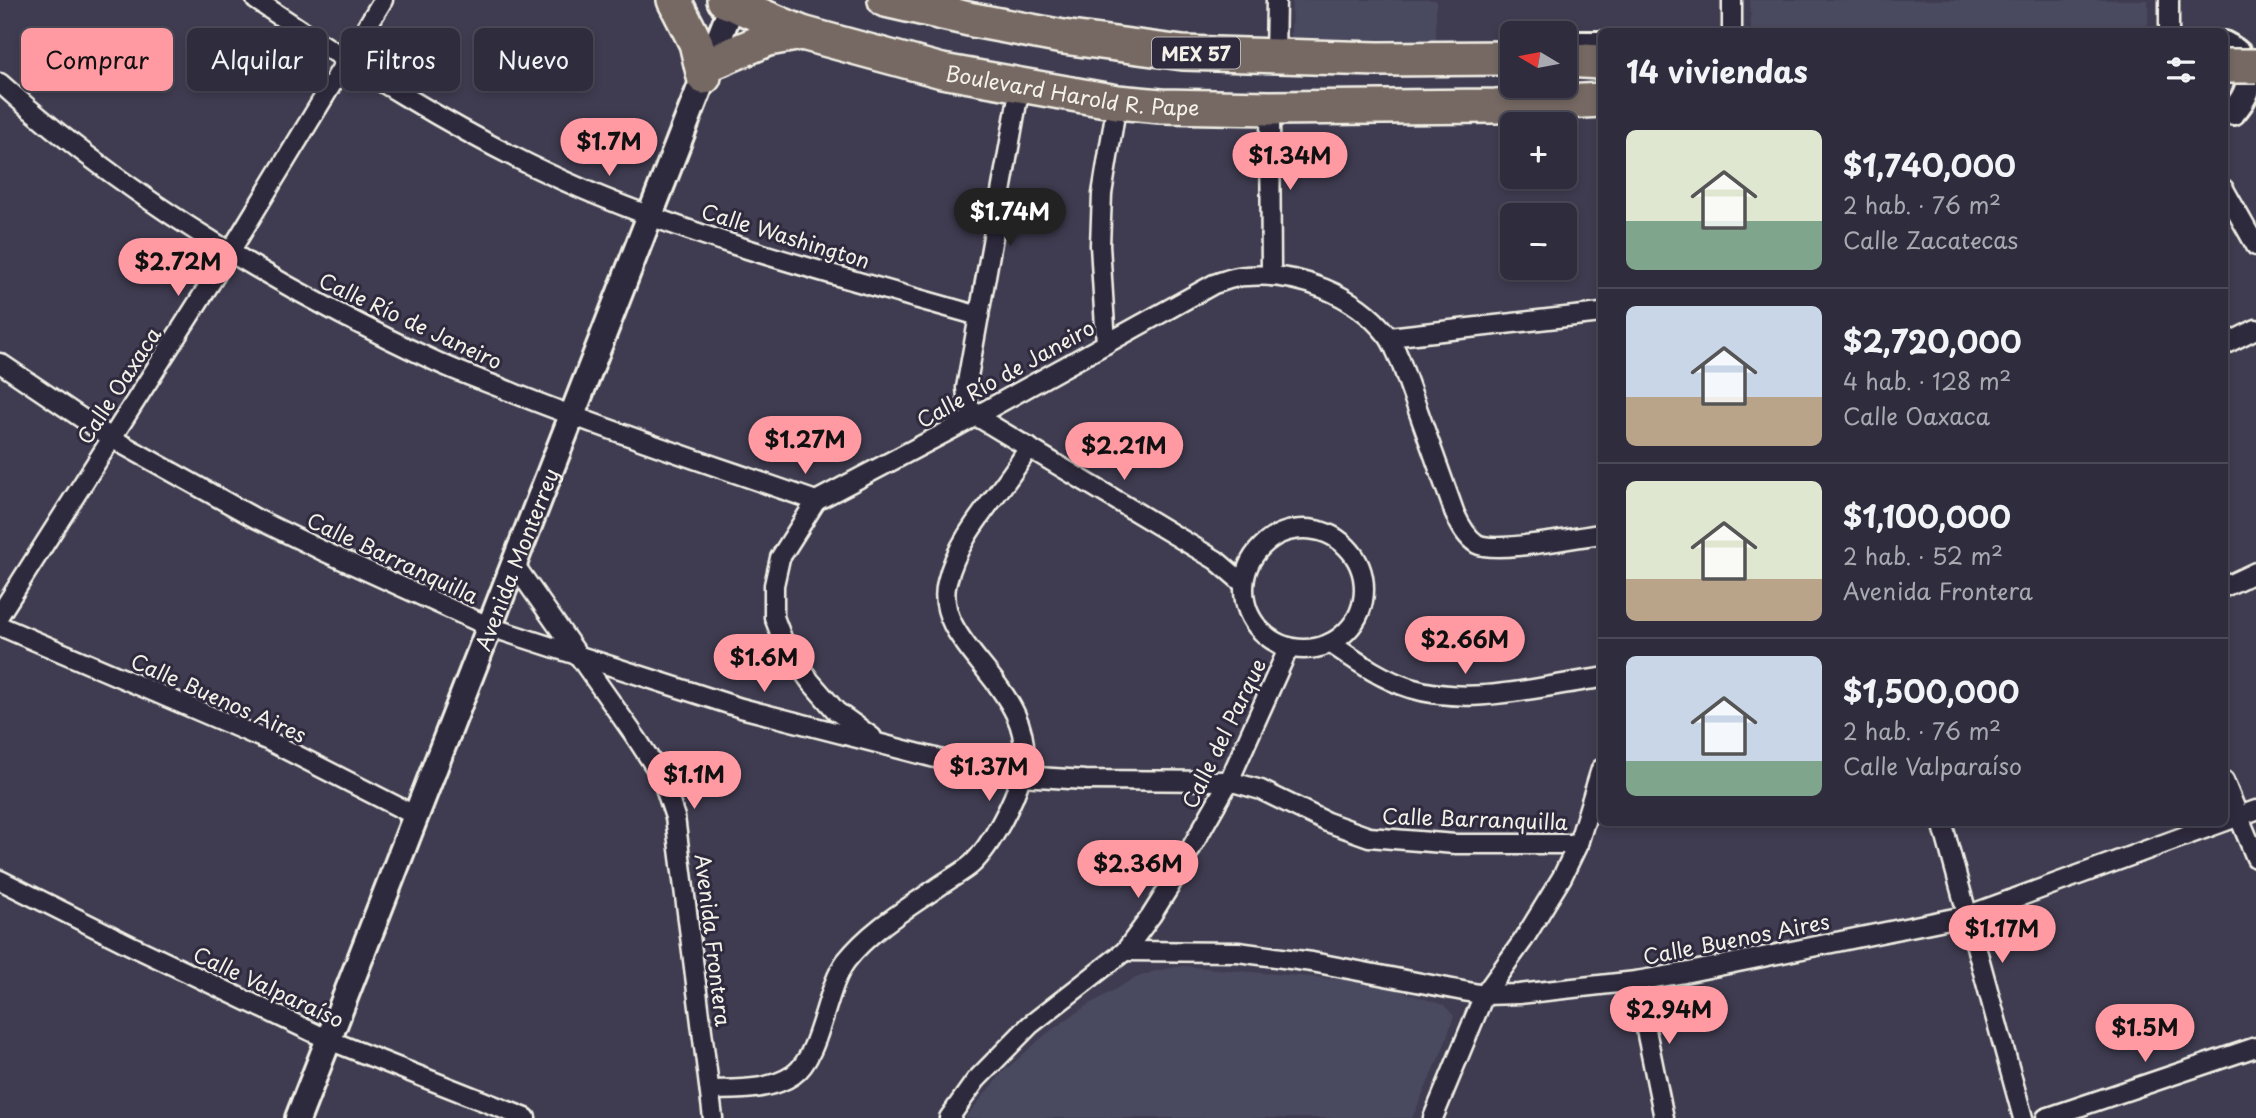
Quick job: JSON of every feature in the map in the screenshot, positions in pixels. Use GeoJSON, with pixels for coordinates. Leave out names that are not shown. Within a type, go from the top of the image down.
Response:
{"type":"FeatureCollection","features":[{"type":"Feature","properties":{"kind":"highway"},"geometry":{"type":"LineString","coordinates":[[674,0],[696,43],[706,71],[768,39],[802,33]]}},
{"type":"Feature","properties":{"kind":"highway","name":"MEX 57"},"geometry":{"type":"LineString","coordinates":[[885,0],[1063,37],[1183,52],[1378,59],[1500,57]]}},
{"type":"Feature","properties":{"kind":"highway","name":"Boulevard Harold R. Pape"},"geometry":{"type":"LineString","coordinates":[[730,1],[802,33],[942,71],[1117,102],[1161,106],[1270,108],[1495,106],[1598,100]]}},
{"type":"Feature","properties":{"kind":"highway"},"geometry":{"type":"LineString","coordinates":[[1577,61],[1598,62]]}},
{"type":"Feature","properties":{"kind":"highway"},"geometry":{"type":"LineString","coordinates":[[2228,66],[2256,66]]}},
{"type":"Feature","properties":{"kind":"highway"},"geometry":{"type":"LineString","coordinates":[[2234,106],[2256,89]]}},
{"type":"Feature","properties":{"kind":"street","name":"Calle Washington"},"geometry":{"type":"LineString","coordinates":[[256,0],[341,58]]}},
{"type":"Feature","properties":{"kind":"street","name":"Calle Oaxaca"},"geometry":{"type":"LineString","coordinates":[[366,28],[383,0]]}},
{"type":"Feature","properties":{"kind":"street"},"geometry":{"type":"LineString","coordinates":[[1275,57],[1276,0]]}},
{"type":"Feature","properties":{"kind":"street"},"geometry":{"type":"LineString","coordinates":[[1732,0],[1732,28]]}},
{"type":"Feature","properties":{"kind":"street"},"geometry":{"type":"LineString","coordinates":[[2169,0],[2169,28]]}},
{"type":"Feature","properties":{"kind":"street","name":"Avenida Monterrey"},"geometry":{"type":"LineString","coordinates":[[298,1118],[706,71],[730,1]]}},
{"type":"Feature","properties":{"kind":"street"},"geometry":{"type":"LineString","coordinates":[[2228,43],[2256,40]]}},
{"type":"Feature","properties":{"kind":"street"},"geometry":{"type":"LineString","coordinates":[[1577,44],[1598,44]]}},
{"type":"Feature","properties":{"kind":"street"},"geometry":{"type":"LineString","coordinates":[[2228,46],[2246,57],[2252,73],[2250,90],[2245,101],[2234,106]]}},
{"type":"Feature","properties":{"kind":"street","name":"Calle Oaxaca"},"geometry":{"type":"LineString","coordinates":[[0,614],[230,252],[341,69]]}},
{"type":"Feature","properties":{"kind":"street","name":"Calle Río de Janeiro"},"geometry":{"type":"LineString","coordinates":[[0,83],[100,166],[230,252],[305,295],[438,363],[572,416],[816,500],[976,416],[1214,284],[1243,276],[1271,276],[1325,289],[1354,303],[1389,337],[1400,360],[1455,514],[1464,531],[1475,542],[1487,548],[1598,534]]}},
{"type":"Feature","properties":{"kind":"street"},"geometry":{"type":"LineString","coordinates":[[1020,86],[966,388],[968,405],[976,416],[1216,560],[1244,584]]}},
{"type":"Feature","properties":{"kind":"street","name":"Calle Washington"},"geometry":{"type":"LineString","coordinates":[[398,91],[482,139],[561,179],[650,215],[816,270],[979,316]]}},
{"type":"Feature","properties":{"kind":"street"},"geometry":{"type":"LineString","coordinates":[[1106,344],[1100,245],[1102,194],[1117,102]]}},
{"type":"Feature","properties":{"kind":"street"},"geometry":{"type":"LineString","coordinates":[[1495,106],[1538,112],[1598,114]]}},
{"type":"Feature","properties":{"kind":"street"},"geometry":{"type":"LineString","coordinates":[[1270,108],[1271,276]]}},
{"type":"Feature","properties":{"kind":"street"},"geometry":{"type":"LineString","coordinates":[[2228,196],[2256,246]]}},
{"type":"Feature","properties":{"kind":"street"},"geometry":{"type":"LineString","coordinates":[[1389,337],[1598,313]]}},
{"type":"Feature","properties":{"kind":"street"},"geometry":{"type":"LineString","coordinates":[[2228,343],[2256,329]]}},
{"type":"Feature","properties":{"kind":"street","name":"Calle Barranquilla"},"geometry":{"type":"LineString","coordinates":[[0,363],[111,438],[255,518],[490,627],[741,708],[951,762],[1021,776],[1085,780],[1229,781],[1261,790],[1327,822],[1369,837],[1455,845],[1578,844]]}},
{"type":"Feature","properties":{"kind":"street"},"geometry":{"type":"LineString","coordinates":[[710,1090],[752,1088],[776,1083],[794,1075],[809,1054],[844,963],[870,935],[972,864],[1002,821],[1021,776],[1022,727],[1007,697],[957,633],[947,611],[946,586],[955,553],[1029,447]]}},
{"type":"Feature","properties":{"kind":"street"},"geometry":{"type":"LineString","coordinates":[[816,500],[780,558],[774,585],[774,617],[785,646],[810,681],[836,711],[880,743]]}},
{"type":"Feature","properties":{"kind":"street"},"geometry":{"type":"LineString","coordinates":[[1311,528],[1330,534],[1346,545],[1358,561],[1364,579],[1364,598],[1358,617],[1346,632],[1330,643],[1317,648],[1289,648],[1270,639],[1255,624],[1246,605],[1244,584],[1249,566],[1259,549],[1274,536],[1311,528]]}},
{"type":"Feature","properties":{"kind":"street","name":"Avenida Frontera"},"geometry":{"type":"LineString","coordinates":[[514,564],[661,776],[675,817],[713,1118]]}},
{"type":"Feature","properties":{"kind":"street"},"geometry":{"type":"LineString","coordinates":[[2228,585],[2256,572]]}},
{"type":"Feature","properties":{"kind":"street","name":"Calle Buenos Aires"},"geometry":{"type":"LineString","coordinates":[[0,626],[269,741],[416,816]]}},
{"type":"Feature","properties":{"kind":"street"},"geometry":{"type":"LineString","coordinates":[[1330,643],[1374,672],[1409,688],[1441,694],[1476,696],[1598,678]]}},
{"type":"Feature","properties":{"kind":"street","name":"Calle del Parque"},"geometry":{"type":"LineString","coordinates":[[949,1118],[976,1080],[1030,1026],[1125,951],[1168,890],[1229,781],[1289,648]]}},
{"type":"Feature","properties":{"kind":"street"},"geometry":{"type":"LineString","coordinates":[[1433,1118],[1484,995],[1524,939],[1562,877],[1578,844],[1598,779]]}},
{"type":"Feature","properties":{"kind":"street"},"geometry":{"type":"LineString","coordinates":[[2228,791],[2256,858]]}},
{"type":"Feature","properties":{"kind":"street","name":"Calle Buenos Aires"},"geometry":{"type":"LineString","coordinates":[[2228,822],[2256,810]]}},
{"type":"Feature","properties":{"kind":"street"},"geometry":{"type":"LineString","coordinates":[[1943,826],[2023,1118]]}},
{"type":"Feature","properties":{"kind":"street","name":"Calle Buenos Aires"},"geometry":{"type":"LineString","coordinates":[[1125,951],[1238,952],[1312,962],[1484,995],[1519,994],[1636,981],[1969,915],[2217,826]]}},
{"type":"Feature","properties":{"kind":"street","name":"Calle Valparaíso"},"geometry":{"type":"LineString","coordinates":[[0,880],[329,1040],[526,1118]]}},
{"type":"Feature","properties":{"kind":"street"},"geometry":{"type":"LineString","coordinates":[[1636,981],[1664,1118]]}},
{"type":"Feature","properties":{"kind":"street"},"geometry":{"type":"LineString","coordinates":[[2046,1118],[2256,1048]]}},
{"type":"Feature","properties":{"kind":"shaded area"},"geometry":{"type":"Polygon","coordinates":[[[1292,0],[1436,0],[1436,40],[1291,38],[1292,0]]]}},
{"type":"Feature","properties":{"kind":"shaded area"},"geometry":{"type":"Polygon","coordinates":[[[1750,0],[2148,0],[2148,28],[1751,28],[1750,0]]]}},
{"type":"Feature","properties":{"kind":"shaded area"},"geometry":{"type":"Polygon","coordinates":[[[1183,966],[1356,981],[1388,987],[1444,1005],[1454,1016],[1443,1049],[1412,1118],[965,1118],[1002,1073],[1046,1034],[1083,1008],[1133,979],[1155,971],[1183,966]]]}}]}
